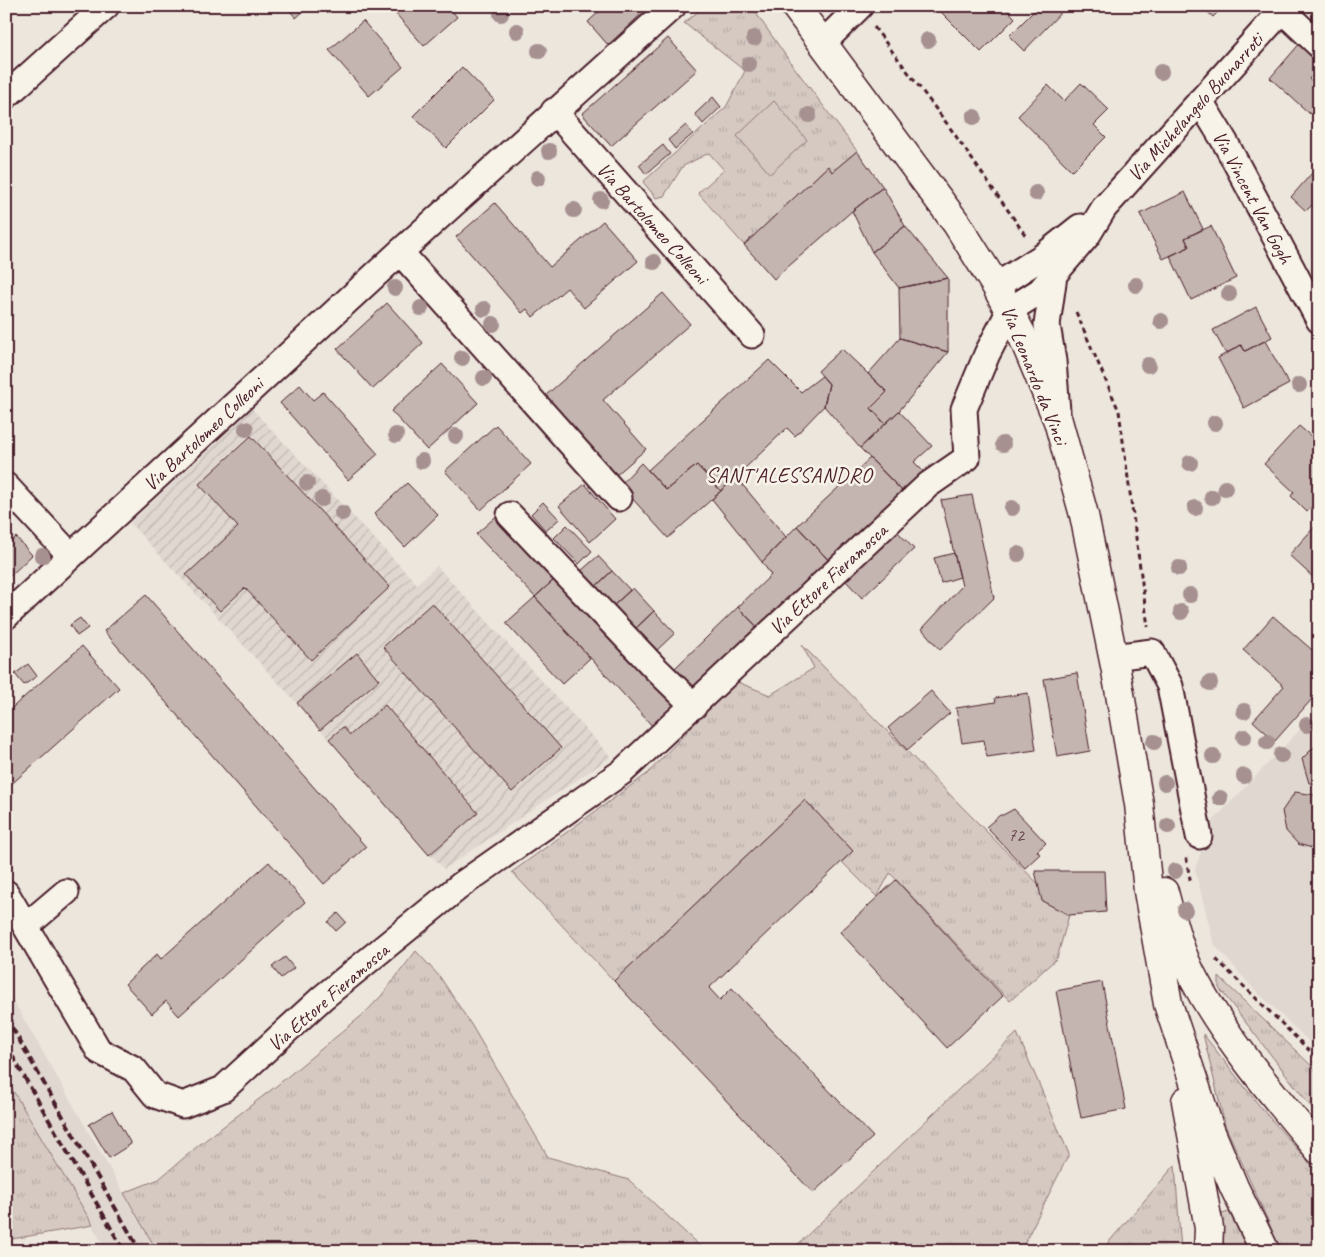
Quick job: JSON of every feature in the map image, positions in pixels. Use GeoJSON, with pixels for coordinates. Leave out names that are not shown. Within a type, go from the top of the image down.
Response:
{"type":"FeatureCollection","features":[{"type":"Feature","properties":{"kind":"main road","name":"Via Leonardo da Vinci"},"geometry":{"type":"LineString","coordinates":[[795,6],[957,224],[1010,310],[1058,421],[1084,515],[1113,657],[1139,804]]}},
{"type":"Feature","properties":{"kind":"main road"},"geometry":{"type":"LineString","coordinates":[[1139,804],[1148,891],[1209,1228],[1208,1251]]}},
{"type":"Feature","properties":{"kind":"main road"},"geometry":{"type":"LineString","coordinates":[[1139,804],[1170,917],[1184,958],[1195,980],[1211,1009],[1232,1039],[1277,1099],[1319,1150]]}},
{"type":"Feature","properties":{"kind":"main road"},"geometry":{"type":"LineString","coordinates":[[1168,1004],[1210,1130],[1234,1187],[1265,1251]]}},
{"type":"Feature","properties":{"kind":"street"},"geometry":{"type":"LineString","coordinates":[[6,96],[106,6]]}},
{"type":"Feature","properties":{"kind":"street","name":"Via Bartolomeo Colleoni"},"geometry":{"type":"LineString","coordinates":[[6,616],[554,111],[673,6]]}},
{"type":"Feature","properties":{"kind":"street"},"geometry":{"type":"LineString","coordinates":[[823,43],[860,6]]}},
{"type":"Feature","properties":{"kind":"street"},"geometry":{"type":"LineString","coordinates":[[1284,8],[1319,45]]}},
{"type":"Feature","properties":{"kind":"street","name":"Via Michelangelo Buonarroti"},"geometry":{"type":"LineString","coordinates":[[996,286],[1042,257],[1104,208],[1284,8]]}},
{"type":"Feature","properties":{"kind":"street","name":"Via Vincent Van Gogh"},"geometry":{"type":"LineString","coordinates":[[1200,101],[1225,142],[1319,320]]}},
{"type":"Feature","properties":{"kind":"street","name":"Via Bartolomeo Colleoni"},"geometry":{"type":"LineString","coordinates":[[554,111],[752,335]]}},
{"type":"Feature","properties":{"kind":"street","name":"Via Michelangelo Buonarroti"},"geometry":{"type":"LineString","coordinates":[[1010,310],[1040,291],[1087,236],[1104,208]]}},
{"type":"Feature","properties":{"kind":"street"},"geometry":{"type":"LineString","coordinates":[[400,252],[619,498]]}},
{"type":"Feature","properties":{"kind":"street"},"geometry":{"type":"LineString","coordinates":[[1054,275],[1047,325],[1053,361],[1058,421]]}},
{"type":"Feature","properties":{"kind":"street","name":"Via Ettore Fieramosca"},"geometry":{"type":"LineString","coordinates":[[6,893],[99,1051],[134,1069],[155,1095],[184,1105],[223,1089],[330,992],[461,885],[622,772],[928,485],[967,458],[964,409],[1010,310]]}},
{"type":"Feature","properties":{"kind":"street"},"geometry":{"type":"LineString","coordinates":[[6,486],[71,556]]}},
{"type":"Feature","properties":{"kind":"street"},"geometry":{"type":"LineString","coordinates":[[510,515],[694,706]]}},
{"type":"Feature","properties":{"kind":"street"},"geometry":{"type":"LineString","coordinates":[[1113,657],[1152,652],[1170,686],[1199,836]]}},
{"type":"Feature","properties":{"kind":"street"},"geometry":{"type":"LineString","coordinates":[[26,926],[66,892]]}},
{"type":"Feature","properties":{"kind":"shaded area"},"geometry":{"type":"Polygon","coordinates":[[[252,409],[417,584],[437,566],[611,757],[444,869],[429,855],[297,703],[130,523],[252,409]]]}},
{"type":"Feature","properties":{"kind":"shaded area"},"geometry":{"type":"Polygon","coordinates":[[[1319,710],[1319,1051],[1252,987],[1214,944],[1195,869],[1211,823],[1319,710]]]}},
{"type":"Feature","properties":{"kind":"shaded area"},"geometry":{"type":"Polygon","coordinates":[[[6,988],[157,1251],[107,1251],[6,1079],[6,988]]]}},
{"type":"Feature","properties":{"kind":"green space"},"geometry":{"type":"Polygon","coordinates":[[[705,6],[751,6],[857,151],[832,172],[828,166],[744,245],[698,193],[724,170],[709,153],[683,166],[664,196],[656,198],[643,182],[726,107],[745,71],[684,23],[705,6]]]}},
{"type":"Feature","properties":{"kind":"green space"},"geometry":{"type":"Polygon","coordinates":[[[774,101],[807,140],[770,174],[737,136],[774,101]]]}},
{"type":"Feature","properties":{"kind":"green space"},"geometry":{"type":"Polygon","coordinates":[[[802,645],[1069,915],[1057,958],[1010,1001],[890,873],[877,897],[842,862],[853,851],[805,800],[614,981],[512,872],[647,774],[735,681],[770,695],[814,668],[802,645]]]}},
{"type":"Feature","properties":{"kind":"green space"},"geometry":{"type":"Polygon","coordinates":[[[416,951],[440,977],[472,1026],[548,1157],[629,1180],[705,1251],[157,1251],[124,1193],[159,1179],[365,1013],[382,995],[416,951]]]}},
{"type":"Feature","properties":{"kind":"green space"},"geometry":{"type":"Polygon","coordinates":[[[1219,977],[1319,1073],[1319,1117],[1219,988],[1219,977]]]}},
{"type":"Feature","properties":{"kind":"green space"},"geometry":{"type":"Polygon","coordinates":[[[1017,1033],[1069,1154],[1024,1244],[1028,1251],[791,1251],[1017,1033]]]}},
{"type":"Feature","properties":{"kind":"green space"},"geometry":{"type":"Polygon","coordinates":[[[1203,1034],[1262,1109],[1319,1174],[1319,1251],[1283,1251],[1277,1241],[1225,1125],[1203,1034]]]}},
{"type":"Feature","properties":{"kind":"green space"},"geometry":{"type":"Polygon","coordinates":[[[6,1079],[93,1225],[6,1240],[6,1079]]]}},
{"type":"Feature","properties":{"kind":"green space"},"geometry":{"type":"Polygon","coordinates":[[[1175,1165],[1181,1251],[1101,1251],[1175,1165]]]}},
{"type":"Feature","properties":{"kind":"green space"},"geometry":{"type":"Polygon","coordinates":[[[1229,1212],[1248,1251],[1224,1251],[1222,1214],[1229,1212]]]}},
{"type":"Feature","properties":{"kind":"building"},"geometry":{"type":"Polygon","coordinates":[[[286,6],[309,6],[296,18],[286,6]]]}},
{"type":"Feature","properties":{"kind":"building"},"geometry":{"type":"Polygon","coordinates":[[[389,6],[448,6],[457,17],[424,46],[389,6]]]}},
{"type":"Feature","properties":{"kind":"building"},"geometry":{"type":"Polygon","coordinates":[[[605,6],[650,6],[608,45],[588,22],[605,6]]]}},
{"type":"Feature","properties":{"kind":"building"},"geometry":{"type":"Polygon","coordinates":[[[935,6],[1004,6],[1015,18],[981,52],[935,6]]]}},
{"type":"Feature","properties":{"kind":"building"},"geometry":{"type":"Polygon","coordinates":[[[1039,6],[1067,6],[1024,51],[1009,36],[1039,6]]]}},
{"type":"Feature","properties":{"kind":"building"},"geometry":{"type":"Polygon","coordinates":[[[1201,6],[1224,6],[1213,17],[1201,6]]]}},
{"type":"Feature","properties":{"kind":"building"},"geometry":{"type":"Polygon","coordinates":[[[363,21],[403,67],[369,96],[329,50],[363,21]]]}},
{"type":"Feature","properties":{"kind":"building"},"geometry":{"type":"Polygon","coordinates":[[[668,38],[697,70],[611,146],[582,114],[668,38]]]}},
{"type":"Feature","properties":{"kind":"building"},"geometry":{"type":"Polygon","coordinates":[[[1302,41],[1319,56],[1319,67],[1309,79],[1319,88],[1319,103],[1310,114],[1270,78],[1302,41]]]}},
{"type":"Feature","properties":{"kind":"building"},"geometry":{"type":"Polygon","coordinates":[[[462,67],[494,100],[446,148],[413,116],[462,67]]]}},
{"type":"Feature","properties":{"kind":"building"},"geometry":{"type":"Polygon","coordinates":[[[1081,83],[1109,110],[1094,125],[1106,137],[1072,171],[1018,116],[1048,85],[1064,101],[1081,83]]]}},
{"type":"Feature","properties":{"kind":"building"},"geometry":{"type":"Polygon","coordinates":[[[713,97],[721,107],[703,124],[695,114],[713,97]]]}},
{"type":"Feature","properties":{"kind":"building"},"geometry":{"type":"Polygon","coordinates":[[[686,125],[693,134],[675,149],[668,140],[686,125]]]}},
{"type":"Feature","properties":{"kind":"building"},"geometry":{"type":"Polygon","coordinates":[[[663,145],[670,154],[646,174],[639,165],[663,145]]]}},
{"type":"Feature","properties":{"kind":"building"},"geometry":{"type":"Polygon","coordinates":[[[857,151],[883,187],[852,211],[774,279],[744,245],[828,166],[832,172],[857,151]]]}},
{"type":"Feature","properties":{"kind":"building"},"geometry":{"type":"Polygon","coordinates":[[[1319,165],[1319,211],[1312,205],[1306,211],[1291,197],[1319,165]]]}},
{"type":"Feature","properties":{"kind":"building"},"geometry":{"type":"Polygon","coordinates":[[[883,187],[905,226],[872,252],[852,211],[883,187]]]}},
{"type":"Feature","properties":{"kind":"building"},"geometry":{"type":"Polygon","coordinates":[[[1185,192],[1203,229],[1185,238],[1189,247],[1163,259],[1140,214],[1185,192]]]}},
{"type":"Feature","properties":{"kind":"building"},"geometry":{"type":"Polygon","coordinates":[[[495,203],[550,267],[603,221],[638,261],[584,308],[567,288],[533,317],[527,309],[522,313],[456,237],[495,203]]]}},
{"type":"Feature","properties":{"kind":"building"},"geometry":{"type":"Polygon","coordinates":[[[905,226],[948,278],[899,288],[872,252],[905,226]]]}},
{"type":"Feature","properties":{"kind":"building"},"geometry":{"type":"Polygon","coordinates":[[[1211,226],[1236,278],[1191,300],[1170,256],[1189,247],[1185,238],[1211,226]]]}},
{"type":"Feature","properties":{"kind":"building"},"geometry":{"type":"Polygon","coordinates":[[[948,278],[948,352],[900,338],[899,288],[948,278]]]}},
{"type":"Feature","properties":{"kind":"building"},"geometry":{"type":"Polygon","coordinates":[[[663,293],[690,324],[603,400],[646,449],[615,476],[545,396],[663,293]]]}},
{"type":"Feature","properties":{"kind":"building"},"geometry":{"type":"Polygon","coordinates":[[[387,303],[423,343],[373,389],[337,349],[387,303]]]}},
{"type":"Feature","properties":{"kind":"building"},"geometry":{"type":"Polygon","coordinates":[[[1256,307],[1272,337],[1245,351],[1241,345],[1226,354],[1213,330],[1256,307]]]}},
{"type":"Feature","properties":{"kind":"building"},"geometry":{"type":"Polygon","coordinates":[[[900,338],[948,352],[899,411],[885,424],[871,408],[887,392],[868,374],[900,338]]]}},
{"type":"Feature","properties":{"kind":"building"},"geometry":{"type":"Polygon","coordinates":[[[1265,341],[1289,384],[1244,408],[1218,358],[1241,345],[1245,351],[1265,341]]]}},
{"type":"Feature","properties":{"kind":"building"},"geometry":{"type":"Polygon","coordinates":[[[842,349],[887,392],[871,408],[885,424],[860,448],[824,406],[829,384],[818,371],[842,349]]]}},
{"type":"Feature","properties":{"kind":"building"},"geometry":{"type":"Polygon","coordinates":[[[769,360],[801,392],[822,376],[829,384],[824,406],[795,436],[787,428],[721,491],[697,465],[666,490],[648,470],[769,360]]]}},
{"type":"Feature","properties":{"kind":"building"},"geometry":{"type":"Polygon","coordinates":[[[442,364],[478,403],[427,450],[391,411],[442,364]]]}},
{"type":"Feature","properties":{"kind":"building"},"geometry":{"type":"Polygon","coordinates":[[[300,385],[313,400],[323,392],[378,454],[348,480],[280,403],[300,385]]]}},
{"type":"Feature","properties":{"kind":"building"},"geometry":{"type":"Polygon","coordinates":[[[899,411],[932,446],[914,462],[926,474],[905,494],[860,448],[899,411]]]}},
{"type":"Feature","properties":{"kind":"building"},"geometry":{"type":"Polygon","coordinates":[[[496,425],[531,464],[481,510],[445,471],[496,425]]]}},
{"type":"Feature","properties":{"kind":"building"},"geometry":{"type":"Polygon","coordinates":[[[1299,426],[1319,443],[1319,510],[1313,505],[1307,512],[1291,496],[1294,492],[1264,464],[1299,426]]]}},
{"type":"Feature","properties":{"kind":"building"},"geometry":{"type":"Polygon","coordinates":[[[251,436],[390,587],[311,660],[245,588],[220,611],[186,575],[238,527],[199,484],[251,436]]]}},
{"type":"Feature","properties":{"kind":"building"},"geometry":{"type":"Polygon","coordinates":[[[870,458],[905,494],[833,565],[797,526],[870,458]]]}},
{"type":"Feature","properties":{"kind":"building"},"geometry":{"type":"Polygon","coordinates":[[[641,463],[666,490],[697,465],[721,491],[668,538],[620,485],[641,463]]]}},
{"type":"Feature","properties":{"kind":"building"},"geometry":{"type":"Polygon","coordinates":[[[736,477],[786,537],[762,562],[712,499],[736,477]]]}},
{"type":"Feature","properties":{"kind":"building"},"geometry":{"type":"Polygon","coordinates":[[[407,483],[438,515],[405,547],[374,514],[407,483]]]}},
{"type":"Feature","properties":{"kind":"building"},"geometry":{"type":"Polygon","coordinates":[[[585,484],[615,519],[590,542],[559,506],[585,484]]]}},
{"type":"Feature","properties":{"kind":"building"},"geometry":{"type":"Polygon","coordinates":[[[972,495],[994,598],[940,650],[922,629],[962,586],[941,500],[972,495]]]}},
{"type":"Feature","properties":{"kind":"building"},"geometry":{"type":"Polygon","coordinates":[[[543,502],[559,519],[546,531],[531,514],[543,502]]]}},
{"type":"Feature","properties":{"kind":"building"},"geometry":{"type":"Polygon","coordinates":[[[500,513],[558,576],[535,597],[476,534],[500,513]]]}},
{"type":"Feature","properties":{"kind":"building"},"geometry":{"type":"Polygon","coordinates":[[[1319,522],[1319,591],[1311,584],[1316,580],[1289,555],[1319,522]]]}},
{"type":"Feature","properties":{"kind":"building"},"geometry":{"type":"Polygon","coordinates":[[[567,525],[592,551],[579,564],[554,538],[567,525]]]}},
{"type":"Feature","properties":{"kind":"building"},"geometry":{"type":"Polygon","coordinates":[[[797,526],[833,565],[762,632],[738,607],[771,575],[762,562],[797,526]]]}},
{"type":"Feature","properties":{"kind":"building"},"geometry":{"type":"Polygon","coordinates":[[[896,530],[914,549],[862,598],[845,580],[896,530]]]}},
{"type":"Feature","properties":{"kind":"building"},"geometry":{"type":"Polygon","coordinates":[[[16,537],[32,555],[6,580],[6,546],[16,537]]]}},
{"type":"Feature","properties":{"kind":"building"},"geometry":{"type":"Polygon","coordinates":[[[954,553],[960,577],[941,583],[934,558],[954,553]]]}},
{"type":"Feature","properties":{"kind":"building"},"geometry":{"type":"Polygon","coordinates":[[[598,556],[612,571],[595,587],[581,571],[598,556]]]}},
{"type":"Feature","properties":{"kind":"building"},"geometry":{"type":"Polygon","coordinates":[[[612,571],[630,590],[613,606],[595,587],[612,571]]]}},
{"type":"Feature","properties":{"kind":"building"},"geometry":{"type":"Polygon","coordinates":[[[558,576],[678,707],[655,729],[535,597],[558,576]]]}},
{"type":"Feature","properties":{"kind":"building"},"geometry":{"type":"Polygon","coordinates":[[[633,588],[654,611],[635,629],[613,606],[633,588]]]}},
{"type":"Feature","properties":{"kind":"building"},"geometry":{"type":"Polygon","coordinates":[[[146,595],[366,847],[324,884],[104,631],[146,595]]]}},
{"type":"Feature","properties":{"kind":"building"},"geometry":{"type":"Polygon","coordinates":[[[535,597],[590,658],[562,684],[506,623],[535,597]]]}},
{"type":"Feature","properties":{"kind":"building"},"geometry":{"type":"Polygon","coordinates":[[[432,603],[561,748],[512,792],[383,647],[432,603]]]}},
{"type":"Feature","properties":{"kind":"building"},"geometry":{"type":"Polygon","coordinates":[[[738,607],[762,632],[696,694],[673,670],[738,607]]]}},
{"type":"Feature","properties":{"kind":"building"},"geometry":{"type":"Polygon","coordinates":[[[654,611],[675,633],[656,651],[635,629],[654,611]]]}},
{"type":"Feature","properties":{"kind":"building"},"geometry":{"type":"Polygon","coordinates":[[[1273,616],[1319,656],[1319,666],[1312,674],[1319,681],[1319,691],[1275,741],[1253,721],[1284,686],[1243,650],[1273,616]]]}},
{"type":"Feature","properties":{"kind":"building"},"geometry":{"type":"Polygon","coordinates":[[[80,618],[88,628],[77,636],[70,625],[80,618]]]}},
{"type":"Feature","properties":{"kind":"building"},"geometry":{"type":"Polygon","coordinates":[[[82,646],[119,688],[6,789],[6,713],[82,646]]]}},
{"type":"Feature","properties":{"kind":"building"},"geometry":{"type":"Polygon","coordinates":[[[357,653],[379,680],[320,730],[297,703],[357,653]]]}},
{"type":"Feature","properties":{"kind":"building"},"geometry":{"type":"Polygon","coordinates":[[[28,664],[37,676],[24,685],[15,674],[28,664]]]}},
{"type":"Feature","properties":{"kind":"building"},"geometry":{"type":"Polygon","coordinates":[[[1077,673],[1090,751],[1057,757],[1044,679],[1077,673]]]}},
{"type":"Feature","properties":{"kind":"building"},"geometry":{"type":"Polygon","coordinates":[[[931,691],[950,713],[907,750],[888,728],[931,691]]]}},
{"type":"Feature","properties":{"kind":"building"},"geometry":{"type":"Polygon","coordinates":[[[1028,693],[1036,750],[987,757],[984,740],[962,743],[956,708],[996,702],[995,698],[1028,693]]]}},
{"type":"Feature","properties":{"kind":"building"},"geometry":{"type":"Polygon","coordinates":[[[385,705],[478,813],[429,855],[329,739],[343,727],[350,735],[385,705]]]}},
{"type":"Feature","properties":{"kind":"building"},"geometry":{"type":"Polygon","coordinates":[[[1319,742],[1319,784],[1309,783],[1302,759],[1319,742]]]}},
{"type":"Feature","properties":{"kind":"building"},"geometry":{"type":"Polygon","coordinates":[[[1295,792],[1315,795],[1319,798],[1319,850],[1298,844],[1286,831],[1282,811],[1295,792]]]}},
{"type":"Feature","properties":{"kind":"building"},"geometry":{"type":"Polygon","coordinates":[[[805,800],[853,851],[709,988],[720,1000],[732,988],[873,1137],[813,1193],[614,981],[805,800]]]}},
{"type":"Feature","properties":{"kind":"building"},"geometry":{"type":"Polygon","coordinates":[[[1014,809],[1046,843],[1037,851],[1040,854],[1025,868],[986,827],[1000,815],[1014,809]]]}},
{"type":"Feature","properties":{"kind":"building"},"geometry":{"type":"Polygon","coordinates":[[[269,862],[305,902],[179,1016],[166,1001],[152,1014],[125,984],[157,954],[161,959],[269,862]]]}},
{"type":"Feature","properties":{"kind":"building"},"geometry":{"type":"Polygon","coordinates":[[[1035,871],[1104,871],[1106,912],[1069,915],[1042,901],[1035,871]]]}},
{"type":"Feature","properties":{"kind":"building"},"geometry":{"type":"Polygon","coordinates":[[[896,880],[1003,996],[947,1048],[840,932],[896,880]]]}},
{"type":"Feature","properties":{"kind":"building"},"geometry":{"type":"Polygon","coordinates":[[[338,913],[346,922],[336,931],[328,922],[338,913]]]}},
{"type":"Feature","properties":{"kind":"building"},"geometry":{"type":"Polygon","coordinates":[[[285,957],[294,968],[281,978],[272,967],[285,957]]]}},
{"type":"Feature","properties":{"kind":"building"},"geometry":{"type":"Polygon","coordinates":[[[1102,982],[1126,1109],[1081,1118],[1056,991],[1102,982]]]}},
{"type":"Feature","properties":{"kind":"building"},"geometry":{"type":"Polygon","coordinates":[[[112,1111],[131,1144],[109,1158],[89,1124],[112,1111]]]}},
{"type":"Feature","properties":{"kind":"railway"},"geometry":{"type":"LineString","coordinates":[[6,1017],[140,1251]]}},
{"type":"Feature","properties":{"kind":"railway"},"geometry":{"type":"LineString","coordinates":[[6,1045],[124,1251]]}},
{"type":"Feature","properties":{"kind":"district","name":"SANT'ALESSANDRO"},"geometry":{"type":"Point","coordinates":[789,475]}}]}
